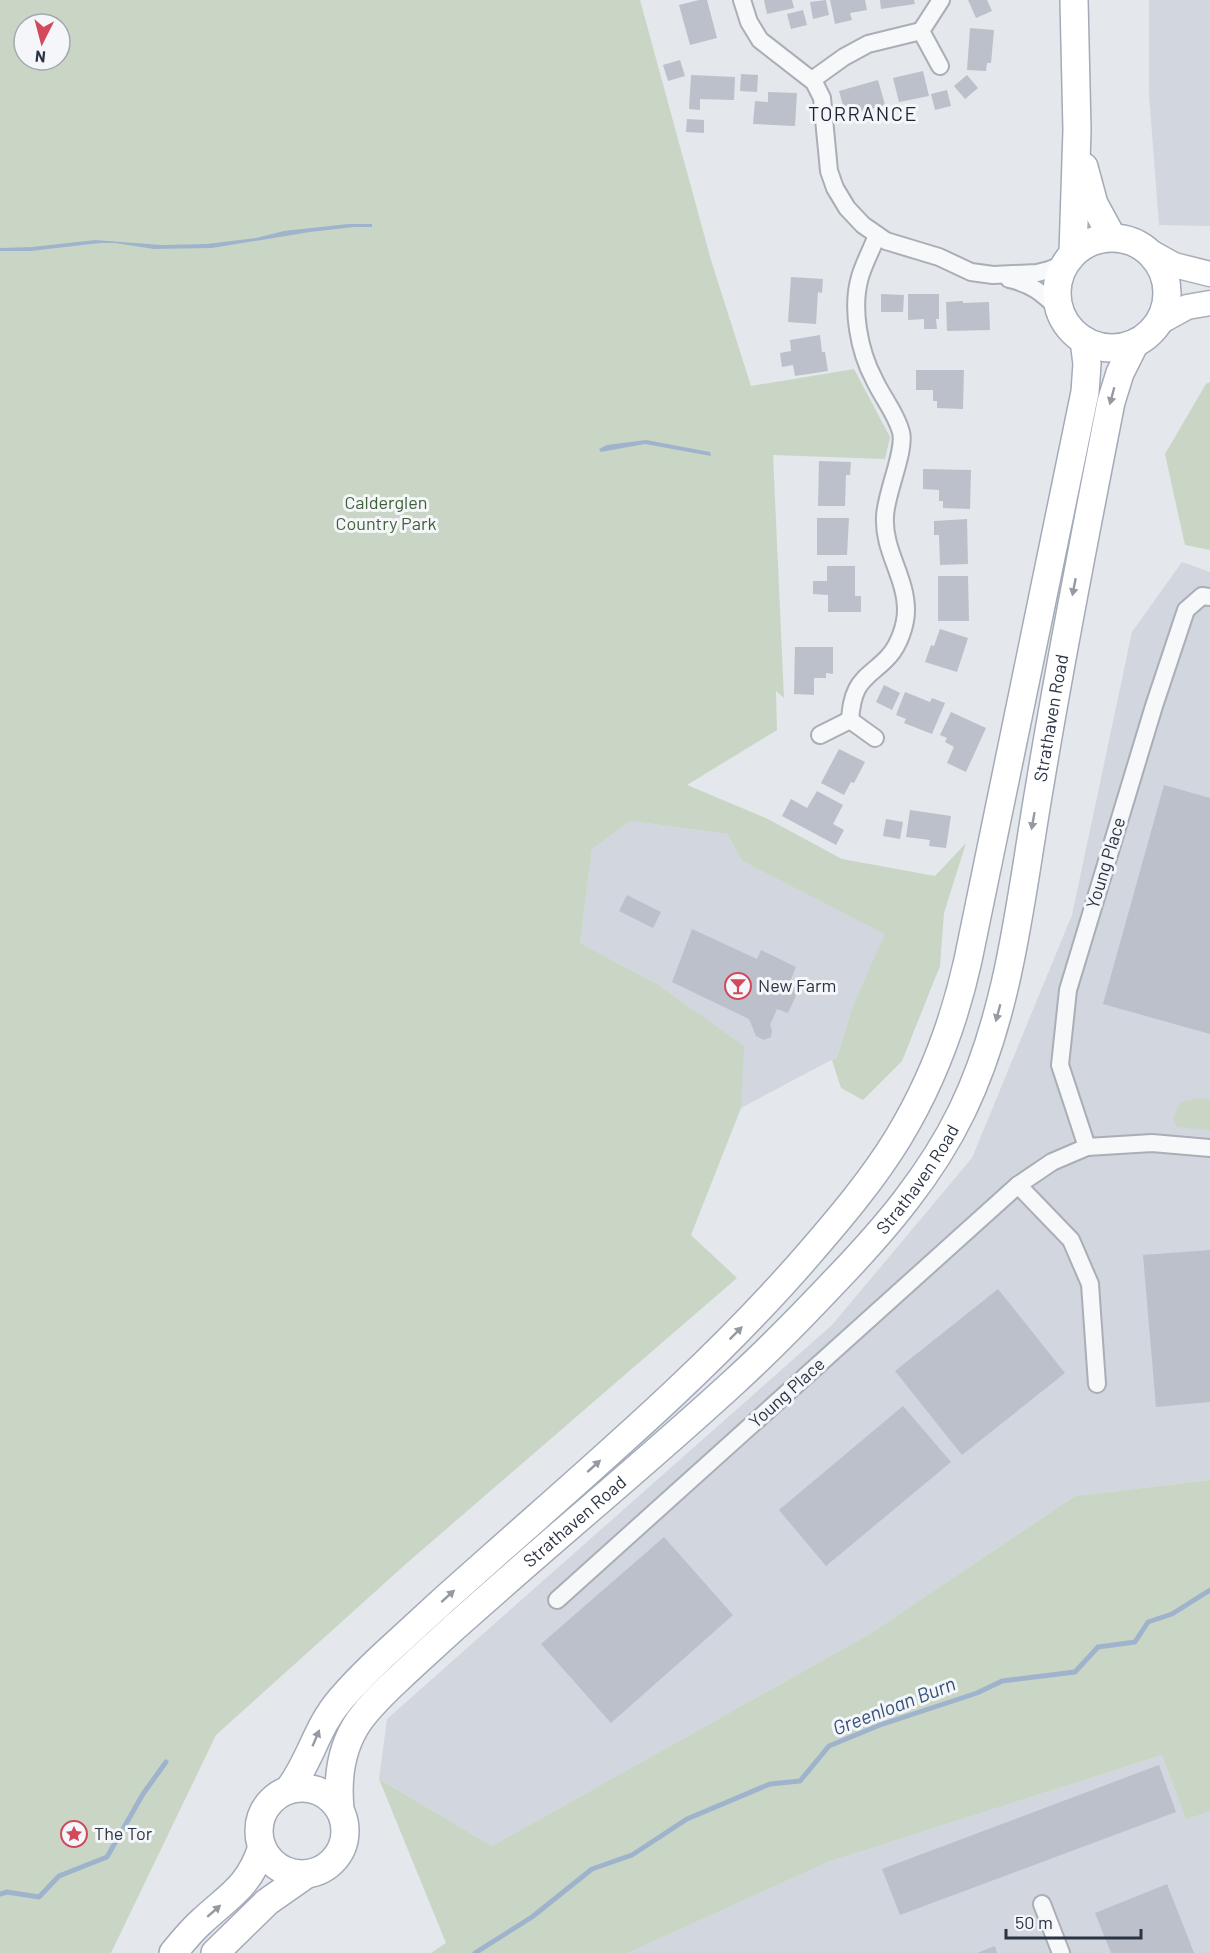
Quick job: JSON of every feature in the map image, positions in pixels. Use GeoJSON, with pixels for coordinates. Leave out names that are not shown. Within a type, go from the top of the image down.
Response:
{"type":"FeatureCollection","features":[{"type":"Feature","properties":{"kind":"main road"},"geometry":{"type":"LineString","coordinates":[[1068,258],[1091,241],[1112,237],[1124,238],[1147,250],[1160,265],[1167,284],[1166,304],[1158,322],[1148,334],[1135,343],[1114,348],[1093,345],[1084,340],[1068,327],[1059,309],[1056,294],[1058,278],[1068,258],[1077,130],[1074,0]]}},
{"type":"Feature","properties":{"kind":"main road"},"geometry":{"type":"LineString","coordinates":[[1077,130],[1094,204],[1112,237]]}},
{"type":"Feature","properties":{"kind":"main road","name":"Strathaven Road"},"geometry":{"type":"LineString","coordinates":[[290,1790],[302,1771],[328,1714],[348,1691],[444,1599],[674,1393],[739,1329],[825,1236],[885,1159],[908,1121],[940,1056],[956,1010],[968,960],[1085,392],[1087,364],[1084,340]]}},
{"type":"Feature","properties":{"kind":"main road","name":"Strathaven Road"},"geometry":{"type":"LineString","coordinates":[[340,1809],[338,1789],[343,1755],[357,1725],[369,1709],[440,1641],[764,1354],[839,1277],[894,1215],[915,1189],[949,1137],[967,1100],[988,1046],[1005,983],[1066,626],[1111,402],[1120,373],[1135,343]]}},
{"type":"Feature","properties":{"kind":"main road"},"geometry":{"type":"LineString","coordinates":[[304,1788],[318,1791],[330,1798],[340,1809],[345,1823],[345,1837],[341,1851],[333,1862],[321,1870],[307,1874],[293,1874],[280,1868],[269,1859],[262,1847],[259,1833],[261,1819],[267,1806],[277,1796],[290,1790],[304,1788]]}},
{"type":"Feature","properties":{"kind":"main road"},"geometry":{"type":"LineString","coordinates":[[173,1953],[200,1923],[249,1878],[262,1847]]}},
{"type":"Feature","properties":{"kind":"main road"},"geometry":{"type":"LineString","coordinates":[[215,1953],[267,1902],[307,1874]]}},
{"type":"Feature","properties":{"kind":"street"},"geometry":{"type":"LineString","coordinates":[[742,0],[749,22],[760,40],[812,80],[822,98],[829,171],[835,188],[847,208],[863,225],[886,241],[939,257],[971,272],[1022,282],[1040,291],[1059,309]]}},
{"type":"Feature","properties":{"kind":"street"},"geometry":{"type":"LineString","coordinates":[[812,80],[844,57],[868,44],[921,31],[941,0]]}},
{"type":"Feature","properties":{"kind":"street"},"geometry":{"type":"LineString","coordinates":[[921,31],[940,66]]}},
{"type":"Feature","properties":{"kind":"street"},"geometry":{"type":"LineString","coordinates":[[850,720],[852,700],[858,687],[865,677],[890,656],[900,636],[906,612],[905,590],[889,546],[885,525],[885,514],[902,434],[866,364],[856,310],[860,276],[877,235]]}},
{"type":"Feature","properties":{"kind":"street"},"geometry":{"type":"LineString","coordinates":[[1147,250],[1174,266],[1210,274]]}},
{"type":"Feature","properties":{"kind":"street"},"geometry":{"type":"LineString","coordinates":[[993,275],[1037,273],[1049,270],[1068,258]]}},
{"type":"Feature","properties":{"kind":"street"},"geometry":{"type":"LineString","coordinates":[[1158,322],[1187,307],[1210,303]]}},
{"type":"Feature","properties":{"kind":"street","name":"Young Place"},"geometry":{"type":"LineString","coordinates":[[1087,1147],[1060,1065],[1068,990],[1154,706],[1186,610],[1202,596],[1210,597]]}},
{"type":"Feature","properties":{"kind":"street"},"geometry":{"type":"LineString","coordinates":[[820,735],[850,720]]}},
{"type":"Feature","properties":{"kind":"street"},"geometry":{"type":"LineString","coordinates":[[850,720],[874,738]]}},
{"type":"Feature","properties":{"kind":"street","name":"Young Place"},"geometry":{"type":"LineString","coordinates":[[557,1600],[1018,1185],[1052,1162],[1087,1147],[1152,1143],[1210,1148]]}},
{"type":"Feature","properties":{"kind":"street"},"geometry":{"type":"LineString","coordinates":[[1018,1185],[1071,1240],[1090,1284],[1097,1384]]}},
{"type":"Feature","properties":{"kind":"street"},"geometry":{"type":"LineString","coordinates":[[1042,1904],[1061,1953]]}},
{"type":"Feature","properties":{"kind":"shaded area"},"geometry":{"type":"Polygon","coordinates":[[[1149,0],[1210,0],[1210,226],[1159,225],[1149,94],[1149,0]]]}},
{"type":"Feature","properties":{"kind":"shaded area"},"geometry":{"type":"Polygon","coordinates":[[[1182,562],[1210,572],[1210,1480],[1075,1496],[868,1635],[492,1846],[379,1779],[387,1719],[832,1325],[972,1158],[1072,915],[1132,632],[1182,562]]]}},
{"type":"Feature","properties":{"kind":"shaded area"},"geometry":{"type":"Polygon","coordinates":[[[631,821],[727,834],[742,861],[886,934],[852,1008],[837,1057],[741,1108],[743,1046],[657,984],[580,943],[592,849],[631,821]]]}},
{"type":"Feature","properties":{"kind":"shaded area"},"geometry":{"type":"Polygon","coordinates":[[[1162,1755],[1186,1820],[1210,1811],[1210,1953],[628,1953],[828,1862],[1162,1755]]]}},
{"type":"Feature","properties":{"kind":"green space","name":"Calderglen Country Park"},"geometry":{"type":"Polygon","coordinates":[[[0,0],[640,0],[711,260],[751,386],[854,369],[890,437],[885,459],[773,455],[784,698],[776,691],[777,730],[687,785],[766,818],[842,859],[935,876],[966,843],[944,913],[940,966],[902,1061],[863,1100],[841,1088],[832,1060],[837,1057],[852,1008],[885,934],[742,861],[727,834],[631,821],[592,849],[580,943],[657,984],[744,1046],[741,1108],[691,1235],[737,1278],[407,1563],[216,1735],[111,1953],[0,1953],[0,0]]]}},
{"type":"Feature","properties":{"kind":"green space"},"geometry":{"type":"Polygon","coordinates":[[[1210,382],[1210,550],[1185,545],[1165,454],[1206,384],[1210,382]]]}},
{"type":"Feature","properties":{"kind":"green space"},"geometry":{"type":"Polygon","coordinates":[[[1202,1098],[1210,1100],[1210,1130],[1177,1127],[1173,1117],[1181,1102],[1202,1098]]]}},
{"type":"Feature","properties":{"kind":"green space"},"geometry":{"type":"Polygon","coordinates":[[[1210,1480],[1210,1811],[1186,1820],[1162,1755],[828,1862],[628,1953],[431,1953],[446,1943],[379,1779],[492,1846],[868,1635],[1075,1496],[1210,1480]]]}},
{"type":"Feature","properties":{"kind":"water"},"geometry":{"type":"Polygon","coordinates":[[[348,224],[372,224],[372,227],[310,232],[212,248],[154,249],[100,243],[31,251],[0,251],[0,248],[95,240],[161,245],[207,244],[256,238],[284,231],[348,224]]]}},
{"type":"Feature","properties":{"kind":"water"},"geometry":{"type":"Polygon","coordinates":[[[646,440],[710,452],[711,456],[645,444],[601,452],[599,449],[607,445],[646,440]]]}},
{"type":"Feature","properties":{"kind":"building"},"geometry":{"type":"Polygon","coordinates":[[[707,0],[717,38],[690,45],[679,5],[707,0]]]}},
{"type":"Feature","properties":{"kind":"building"},"geometry":{"type":"Polygon","coordinates":[[[764,0],[792,0],[794,8],[767,14],[764,0]]]}},
{"type":"Feature","properties":{"kind":"building"},"geometry":{"type":"Polygon","coordinates":[[[826,0],[829,15],[813,19],[810,2],[826,0]]]}},
{"type":"Feature","properties":{"kind":"building"},"geometry":{"type":"Polygon","coordinates":[[[830,0],[865,0],[867,10],[850,13],[852,20],[835,24],[830,0]]]}},
{"type":"Feature","properties":{"kind":"building"},"geometry":{"type":"Polygon","coordinates":[[[880,0],[914,0],[915,4],[881,9],[880,0]]]}},
{"type":"Feature","properties":{"kind":"building"},"geometry":{"type":"Polygon","coordinates":[[[968,0],[987,0],[992,11],[976,18],[968,0]]]}},
{"type":"Feature","properties":{"kind":"building"},"geometry":{"type":"Polygon","coordinates":[[[803,10],[807,25],[791,29],[787,14],[803,10]]]}},
{"type":"Feature","properties":{"kind":"building"},"geometry":{"type":"Polygon","coordinates":[[[970,28],[994,30],[991,63],[987,63],[986,71],[967,70],[970,28]]]}},
{"type":"Feature","properties":{"kind":"building"},"geometry":{"type":"Polygon","coordinates":[[[680,60],[685,76],[668,81],[663,65],[680,60]]]}},
{"type":"Feature","properties":{"kind":"building"},"geometry":{"type":"Polygon","coordinates":[[[923,71],[929,96],[899,102],[893,78],[923,71]]]}},
{"type":"Feature","properties":{"kind":"building"},"geometry":{"type":"Polygon","coordinates":[[[741,74],[758,75],[757,92],[740,91],[741,74]]]}},
{"type":"Feature","properties":{"kind":"building"},"geometry":{"type":"Polygon","coordinates":[[[691,75],[735,77],[734,100],[700,99],[700,110],[689,109],[691,75]]]}},
{"type":"Feature","properties":{"kind":"building"},"geometry":{"type":"Polygon","coordinates":[[[967,75],[978,88],[965,99],[954,86],[967,75]]]}},
{"type":"Feature","properties":{"kind":"building"},"geometry":{"type":"Polygon","coordinates":[[[878,80],[885,105],[846,116],[839,91],[878,80]]]}},
{"type":"Feature","properties":{"kind":"building"},"geometry":{"type":"Polygon","coordinates":[[[947,90],[951,106],[935,110],[931,94],[947,90]]]}},
{"type":"Feature","properties":{"kind":"building"},"geometry":{"type":"Polygon","coordinates":[[[768,92],[797,93],[795,126],[753,124],[755,101],[768,102],[768,92]]]}},
{"type":"Feature","properties":{"kind":"building"},"geometry":{"type":"Polygon","coordinates":[[[687,119],[704,120],[704,133],[686,132],[687,119]]]}},
{"type":"Feature","properties":{"kind":"building"},"geometry":{"type":"Polygon","coordinates":[[[791,277],[823,279],[822,293],[818,292],[816,324],[788,322],[791,277]]]}},
{"type":"Feature","properties":{"kind":"building"},"geometry":{"type":"Polygon","coordinates":[[[881,294],[904,295],[903,312],[881,312],[881,294]]]}},
{"type":"Feature","properties":{"kind":"building"},"geometry":{"type":"Polygon","coordinates":[[[908,294],[939,294],[937,329],[924,329],[924,319],[908,320],[908,294]]]}},
{"type":"Feature","properties":{"kind":"building"},"geometry":{"type":"Polygon","coordinates":[[[963,301],[963,303],[989,302],[990,330],[947,331],[946,302],[963,301]]]}},
{"type":"Feature","properties":{"kind":"building"},"geometry":{"type":"Polygon","coordinates":[[[820,335],[828,371],[795,376],[793,365],[782,367],[780,353],[791,351],[790,340],[820,335]]]}},
{"type":"Feature","properties":{"kind":"building"},"geometry":{"type":"Polygon","coordinates":[[[916,370],[964,370],[963,409],[937,408],[937,401],[933,401],[933,390],[916,390],[916,370]]]}},
{"type":"Feature","properties":{"kind":"building"},"geometry":{"type":"Polygon","coordinates":[[[819,461],[851,462],[850,475],[846,475],[845,506],[818,506],[819,461]]]}},
{"type":"Feature","properties":{"kind":"building"},"geometry":{"type":"Polygon","coordinates":[[[923,469],[971,470],[970,509],[943,508],[943,501],[939,501],[939,490],[923,489],[923,469]]]}},
{"type":"Feature","properties":{"kind":"building"},"geometry":{"type":"Polygon","coordinates":[[[817,518],[849,518],[847,555],[817,555],[817,518]]]}},
{"type":"Feature","properties":{"kind":"building"},"geometry":{"type":"Polygon","coordinates":[[[967,519],[968,564],[940,565],[939,535],[934,535],[934,521],[967,519]]]}},
{"type":"Feature","properties":{"kind":"building"},"geometry":{"type":"Polygon","coordinates":[[[827,566],[855,566],[855,596],[861,596],[861,612],[828,612],[828,595],[813,594],[813,581],[827,581],[827,566]]]}},
{"type":"Feature","properties":{"kind":"building"},"geometry":{"type":"Polygon","coordinates":[[[938,576],[968,576],[969,621],[938,621],[938,576]]]}},
{"type":"Feature","properties":{"kind":"building"},"geometry":{"type":"Polygon","coordinates":[[[940,629],[968,638],[957,672],[925,662],[940,629]]]}},
{"type":"Feature","properties":{"kind":"building"},"geometry":{"type":"Polygon","coordinates":[[[795,647],[833,647],[833,674],[826,673],[826,678],[814,678],[814,695],[794,694],[795,647]]]}},
{"type":"Feature","properties":{"kind":"building"},"geometry":{"type":"Polygon","coordinates":[[[884,685],[900,693],[892,710],[876,702],[884,685]]]}},
{"type":"Feature","properties":{"kind":"building"},"geometry":{"type":"Polygon","coordinates":[[[905,692],[930,702],[932,698],[945,703],[932,734],[904,723],[906,719],[896,715],[905,692]]]}},
{"type":"Feature","properties":{"kind":"building"},"geometry":{"type":"Polygon","coordinates":[[[951,712],[986,728],[966,772],[947,763],[954,747],[945,742],[947,738],[940,735],[951,712]]]}},
{"type":"Feature","properties":{"kind":"building"},"geometry":{"type":"Polygon","coordinates":[[[839,749],[865,762],[854,783],[851,782],[844,795],[821,783],[839,749]]]}},
{"type":"Feature","properties":{"kind":"building"},"geometry":{"type":"Polygon","coordinates":[[[1164,785],[1210,798],[1210,1034],[1103,1004],[1164,785]]]}},
{"type":"Feature","properties":{"kind":"building"},"geometry":{"type":"Polygon","coordinates":[[[817,791],[843,805],[833,824],[844,830],[836,845],[782,816],[791,799],[807,808],[817,791]]]}},
{"type":"Feature","properties":{"kind":"building"},"geometry":{"type":"Polygon","coordinates":[[[910,810],[951,816],[946,848],[929,846],[930,840],[906,837],[910,810]]]}},
{"type":"Feature","properties":{"kind":"building"},"geometry":{"type":"Polygon","coordinates":[[[886,819],[903,822],[900,839],[883,836],[886,819]]]}},
{"type":"Feature","properties":{"kind":"building"},"geometry":{"type":"Polygon","coordinates":[[[627,895],[661,912],[653,928],[619,911],[627,895]]]}},
{"type":"Feature","properties":{"kind":"building","name":"New Farm"},"geometry":{"type":"Polygon","coordinates":[[[692,929],[757,959],[761,950],[796,967],[789,984],[799,989],[788,1013],[777,1009],[770,1025],[771,1037],[764,1040],[756,1036],[749,1019],[672,982],[692,929]]]}},
{"type":"Feature","properties":{"kind":"building"},"geometry":{"type":"Polygon","coordinates":[[[1210,1250],[1210,1402],[1156,1407],[1143,1255],[1210,1250]]]}},
{"type":"Feature","properties":{"kind":"building"},"geometry":{"type":"Polygon","coordinates":[[[998,1289],[1065,1373],[962,1455],[895,1371],[998,1289]]]}},
{"type":"Feature","properties":{"kind":"building"},"geometry":{"type":"Polygon","coordinates":[[[903,1406],[951,1462],[826,1566],[779,1510],[903,1406]]]}},
{"type":"Feature","properties":{"kind":"building"},"geometry":{"type":"Polygon","coordinates":[[[664,1537],[733,1615],[611,1723],[541,1644],[664,1537]]]}},
{"type":"Feature","properties":{"kind":"building"},"geometry":{"type":"Polygon","coordinates":[[[1159,1765],[1176,1812],[900,1915],[882,1869],[1159,1765]]]}},
{"type":"Feature","properties":{"kind":"building"},"geometry":{"type":"Polygon","coordinates":[[[1167,1884],[1194,1953],[1111,1953],[1095,1913],[1167,1884]]]}},
{"type":"Feature","properties":{"kind":"building"},"geometry":{"type":"Polygon","coordinates":[[[995,1946],[997,1953],[977,1953],[995,1946]]]}},
{"type":"Feature","properties":{"kind":"waterway","name":"Greenloan Burn"},"geometry":{"type":"LineString","coordinates":[[475,1953],[532,1917],[592,1869],[632,1855],[687,1819],[770,1784],[800,1781],[829,1746],[880,1725],[977,1693],[1002,1681],[1075,1672],[1098,1647],[1135,1642],[1148,1622],[1172,1614],[1210,1590]]}},
{"type":"Feature","properties":{"kind":"waterway"},"geometry":{"type":"LineString","coordinates":[[0,1894],[7,1892],[39,1897],[59,1876],[107,1857],[143,1794],[166,1762]]}},
{"type":"Feature","properties":{"kind":"place","name":"New Farm"},"geometry":{"type":"Point","coordinates":[738,986]}},
{"type":"Feature","properties":{"kind":"place","name":"The Tor"},"geometry":{"type":"Point","coordinates":[74,1834]}},
{"type":"Feature","properties":{"kind":"district","name":"TORRANCE"},"geometry":{"type":"Point","coordinates":[863,114]}}]}
